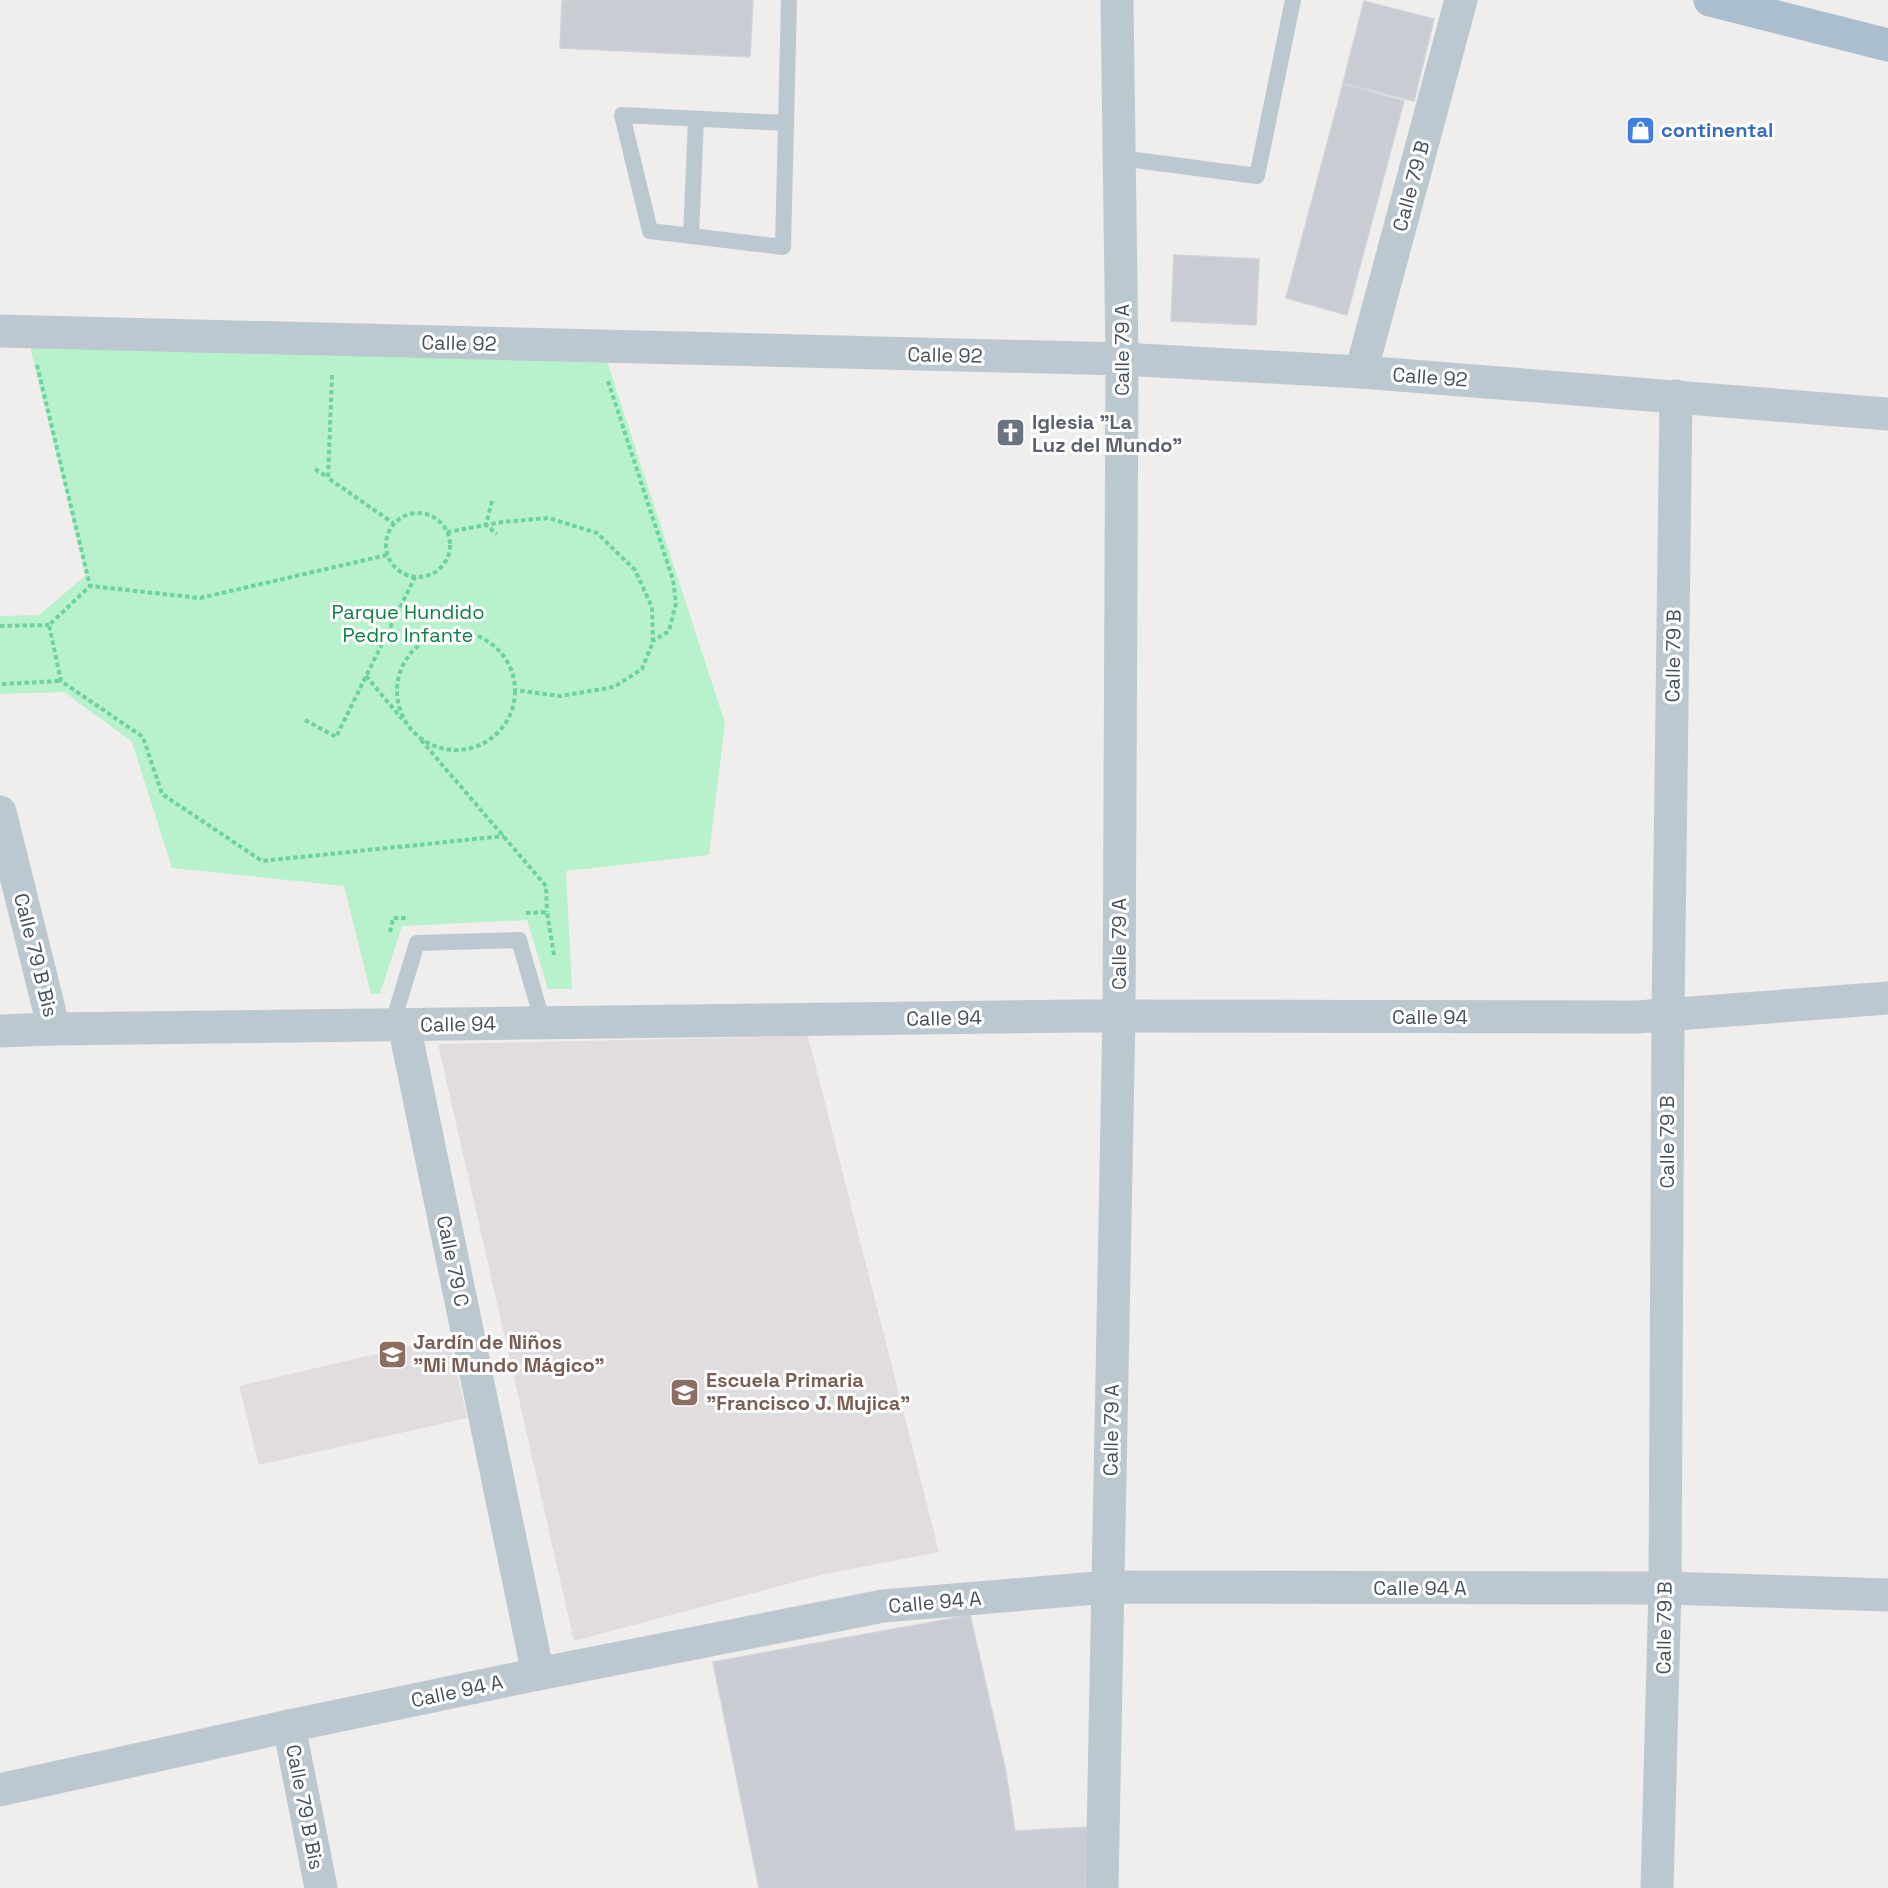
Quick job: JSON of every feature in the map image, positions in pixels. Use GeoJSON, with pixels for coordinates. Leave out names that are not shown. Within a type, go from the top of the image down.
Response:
{"type":"FeatureCollection","features":[{"type":"Feature","properties":{"kind":"main road"},"geometry":{"type":"LineString","coordinates":[[1710,0],[1888,45]]}},
{"type":"Feature","properties":{"kind":"street","name":"Calle 79 A"},"geometry":{"type":"LineString","coordinates":[[1102,1888],[1119,1016],[1122,359],[1117,0]]}},
{"type":"Feature","properties":{"kind":"street","name":"Calle 79 B"},"geometry":{"type":"LineString","coordinates":[[1361,372],[1461,0]]}},
{"type":"Feature","properties":{"kind":"street","name":"Calle 92"},"geometry":{"type":"LineString","coordinates":[[0,331],[1122,359],[1361,372],[1888,414]]}},
{"type":"Feature","properties":{"kind":"street","name":"Calle 79 B"},"geometry":{"type":"LineString","coordinates":[[1658,1888],[1665,1588],[1668,1014],[1676,396]]}},
{"type":"Feature","properties":{"kind":"street","name":"Calle 79 B Bis"},"geometry":{"type":"LineString","coordinates":[[0,812],[54,1029]]}},
{"type":"Feature","properties":{"kind":"street","name":"Calle 94"},"geometry":{"type":"LineString","coordinates":[[0,1031],[1119,1016],[1637,1017],[1888,998]]}},
{"type":"Feature","properties":{"kind":"street","name":"Calle 79 C"},"geometry":{"type":"LineString","coordinates":[[398,1025],[538,1674]]}},
{"type":"Feature","properties":{"kind":"street","name":"Calle 94 A"},"geometry":{"type":"LineString","coordinates":[[0,1790],[538,1674],[883,1606],[1108,1587],[1665,1588],[1888,1595]]}},
{"type":"Feature","properties":{"kind":"street","name":"Calle 79 B Bis"},"geometry":{"type":"LineString","coordinates":[[289,1726],[321,1888]]}},
{"type":"Feature","properties":{"kind":"lane"},"geometry":{"type":"LineString","coordinates":[[786,123],[622,115],[650,231],[783,247],[789,0]]}},
{"type":"Feature","properties":{"kind":"lane"},"geometry":{"type":"LineString","coordinates":[[1120,158],[1257,176],[1293,0]]}},
{"type":"Feature","properties":{"kind":"lane"},"geometry":{"type":"LineString","coordinates":[[692,236],[696,119]]}},
{"type":"Feature","properties":{"kind":"lane"},"geometry":{"type":"LineString","coordinates":[[398,1025],[417,944],[519,940],[543,1023]]}},
{"type":"Feature","properties":{"kind":"path"},"geometry":{"type":"LineString","coordinates":[[37,364],[90,586]]}},
{"type":"Feature","properties":{"kind":"path"},"geometry":{"type":"LineString","coordinates":[[328,478],[332,372]]}},
{"type":"Feature","properties":{"kind":"path"},"geometry":{"type":"LineString","coordinates":[[607,378],[673,580],[676,603],[669,631],[653,642]]}},
{"type":"Feature","properties":{"kind":"path"},"geometry":{"type":"LineString","coordinates":[[315,469],[393,523]]}},
{"type":"Feature","properties":{"kind":"path"},"geometry":{"type":"LineString","coordinates":[[486,525],[492,501]]}},
{"type":"Feature","properties":{"kind":"path"},"geometry":{"type":"LineString","coordinates":[[411,513],[433,516],[447,532],[448,554],[437,571],[428,575],[415,577],[399,571],[387,555],[385,544],[387,533],[393,523],[411,513]]}},
{"type":"Feature","properties":{"kind":"path"},"geometry":{"type":"LineString","coordinates":[[447,532],[502,522],[549,518],[597,533],[635,570],[652,607],[653,642],[642,669],[614,687],[560,696],[515,690]]}},
{"type":"Feature","properties":{"kind":"path"},"geometry":{"type":"LineString","coordinates":[[486,525],[497,534]]}},
{"type":"Feature","properties":{"kind":"path"},"geometry":{"type":"LineString","coordinates":[[90,586],[200,598],[387,555]]}},
{"type":"Feature","properties":{"kind":"path"},"geometry":{"type":"LineString","coordinates":[[304,720],[336,737],[415,577]]}},
{"type":"Feature","properties":{"kind":"path"},"geometry":{"type":"LineString","coordinates":[[0,626],[49,626],[90,586]]}},
{"type":"Feature","properties":{"kind":"path"},"geometry":{"type":"LineString","coordinates":[[49,626],[61,681]]}},
{"type":"Feature","properties":{"kind":"path"},"geometry":{"type":"LineString","coordinates":[[450,632],[470,633],[488,641],[503,655],[512,672],[515,690],[512,709],[504,726],[490,739],[474,747],[455,750],[437,747],[420,738],[406,723],[399,706],[397,685],[402,666],[414,649],[430,637],[450,632]]}},
{"type":"Feature","properties":{"kind":"path"},"geometry":{"type":"LineString","coordinates":[[366,676],[546,886],[547,912]]}},
{"type":"Feature","properties":{"kind":"path"},"geometry":{"type":"LineString","coordinates":[[2,684],[61,681],[143,737],[162,794],[262,861],[504,836]]}},
{"type":"Feature","properties":{"kind":"shaded area"},"geometry":{"type":"Polygon","coordinates":[[[808,1036],[939,1552],[821,1575],[574,1641],[438,1044],[808,1036]]]}},
{"type":"Feature","properties":{"kind":"shaded area"},"geometry":{"type":"Polygon","coordinates":[[[449,1337],[467,1418],[259,1465],[239,1386],[449,1337]]]}},
{"type":"Feature","properties":{"kind":"green space","name":"Parque Hundido Pedro Infante"},"geometry":{"type":"Polygon","coordinates":[[[29,343],[606,358],[725,723],[709,855],[566,871],[572,989],[548,989],[527,920],[402,926],[380,994],[371,994],[344,886],[172,868],[132,742],[64,692],[0,694],[0,616],[39,615],[86,575],[29,343]]]}},
{"type":"Feature","properties":{"kind":"building"},"geometry":{"type":"Polygon","coordinates":[[[562,0],[753,0],[750,57],[560,48],[562,0]]]}},
{"type":"Feature","properties":{"kind":"building"},"geometry":{"type":"Polygon","coordinates":[[[1364,1],[1434,19],[1414,101],[1343,83],[1364,1]]]}},
{"type":"Feature","properties":{"kind":"building"},"geometry":{"type":"Polygon","coordinates":[[[1343,84],[1404,101],[1347,315],[1286,298],[1343,84]]]}},
{"type":"Feature","properties":{"kind":"building"},"geometry":{"type":"Polygon","coordinates":[[[1174,255],[1259,259],[1256,325],[1171,321],[1174,255]]]}},
{"type":"Feature","properties":{"kind":"building"},"geometry":{"type":"Polygon","coordinates":[[[970,1615],[1006,1772],[1015,1831],[1087,1827],[1085,1888],[759,1888],[713,1662],[970,1615]]]}},
{"type":"Feature","properties":{"kind":"place","name":"continental"},"geometry":{"type":"Point","coordinates":[1640,130]}},
{"type":"Feature","properties":{"kind":"place","name":"Iglesia \"La Luz del Mundo\""},"geometry":{"type":"Point","coordinates":[1011,433]}},
{"type":"Feature","properties":{"kind":"place","name":"Jardín de Niños \"Mi Mundo Mágico\""},"geometry":{"type":"Point","coordinates":[392,1354]}},
{"type":"Feature","properties":{"kind":"place","name":"Escuela Primaria \"Francisco J. Mujica\""},"geometry":{"type":"Point","coordinates":[685,1392]}}]}
